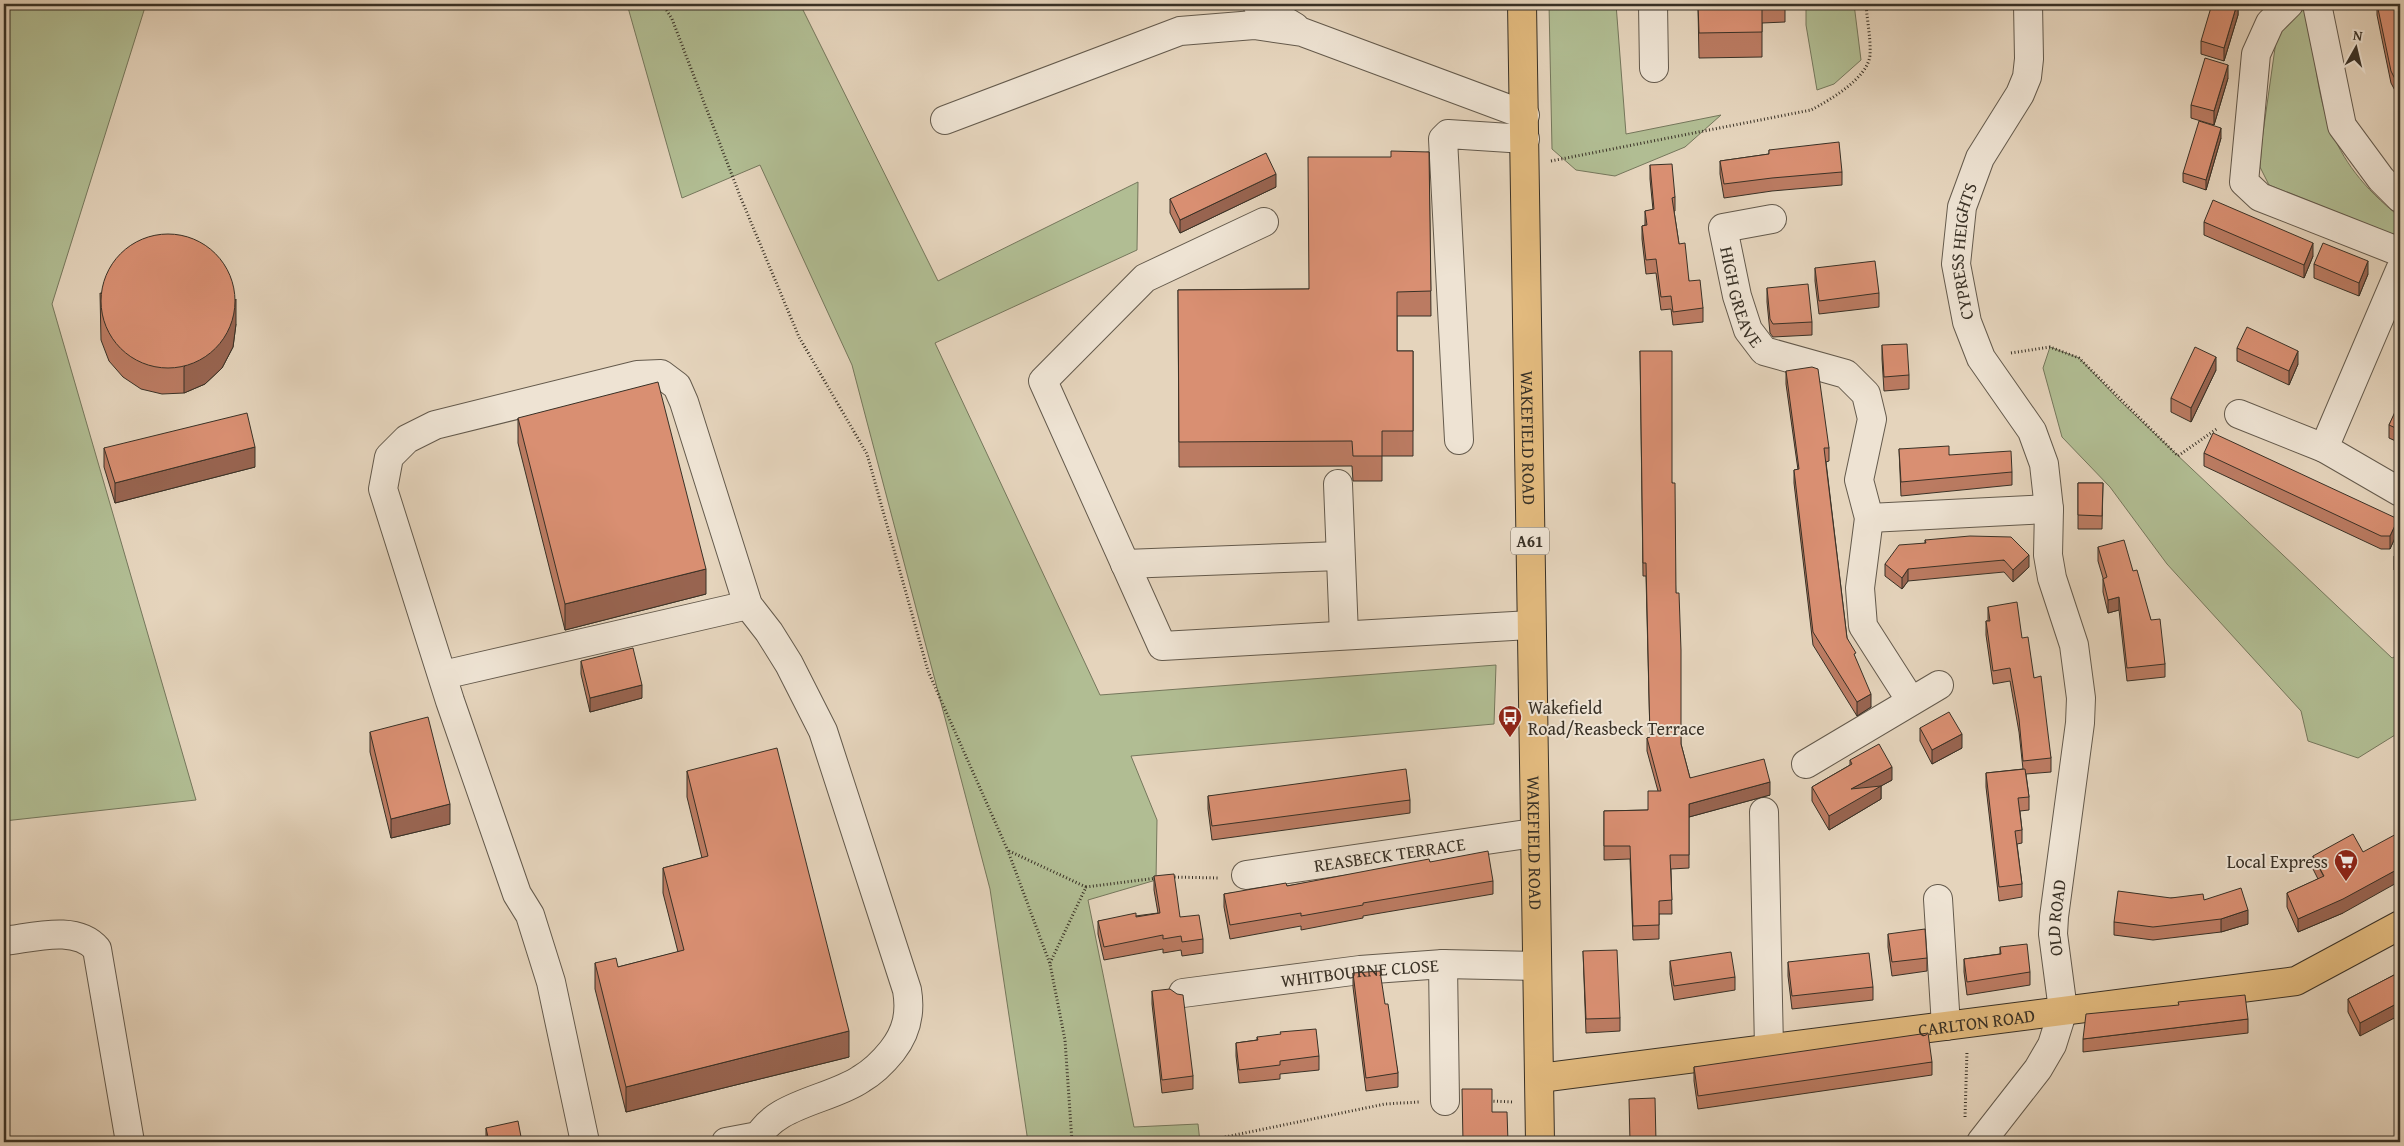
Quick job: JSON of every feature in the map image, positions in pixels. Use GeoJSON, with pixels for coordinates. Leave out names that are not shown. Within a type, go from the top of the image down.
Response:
{"type":"FeatureCollection","features":[{"type":"Feature","properties":{"kind":"main road","name":"WAKEFIELD ROAD"},"geometry":{"type":"LineString","coordinates":[[1522,4],[1540,1142]]}},
{"type":"Feature","properties":{"kind":"main road","name":"CARLTON ROAD"},"geometry":{"type":"LineString","coordinates":[[1540,1090],[1769,1048],[2296,981],[2400,925]]}},
{"type":"Feature","properties":{"kind":"street"},"geometry":{"type":"LineString","coordinates":[[1257,4],[1302,32],[1525,127]]}},
{"type":"Feature","properties":{"kind":"street"},"geometry":{"type":"LineString","coordinates":[[1652,4],[1654,68]]}},
{"type":"Feature","properties":{"kind":"street","name":"CYPRESS HEIGHTS"},"geometry":{"type":"LineString","coordinates":[[2028,4],[2029,59],[2027,77],[2020,94],[1980,158],[1962,207],[1956,264],[1967,322],[1981,358],[2032,431],[2044,464],[2049,509],[2048,555],[2052,578],[2074,645],[2081,698]]}},
{"type":"Feature","properties":{"kind":"street"},"geometry":{"type":"LineString","coordinates":[[2289,4],[2270,23],[2256,54],[2244,182],[2260,197],[2400,252]]}},
{"type":"Feature","properties":{"kind":"street"},"geometry":{"type":"LineString","coordinates":[[2317,4],[2342,126],[2381,179],[2400,198]]}},
{"type":"Feature","properties":{"kind":"street"},"geometry":{"type":"LineString","coordinates":[[945,120],[1180,31],[1254,25],[1302,32]]}},
{"type":"Feature","properties":{"kind":"street"},"geometry":{"type":"LineString","coordinates":[[1459,440],[1443,139],[1448,134],[1525,127]]}},
{"type":"Feature","properties":{"kind":"street","name":"HIGH GREAVE"},"geometry":{"type":"LineString","coordinates":[[1772,219],[1723,228],[1737,296],[1748,330],[1764,351],[1846,374],[1866,394],[1872,419],[1859,480],[1870,518],[1860,588],[1863,626],[1911,701]]}},
{"type":"Feature","properties":{"kind":"street"},"geometry":{"type":"LineString","coordinates":[[1264,222],[1145,278],[1042,380],[1162,646],[1531,625]]}},
{"type":"Feature","properties":{"kind":"street"},"geometry":{"type":"LineString","coordinates":[[2324,448],[2400,270]]}},
{"type":"Feature","properties":{"kind":"street"},"geometry":{"type":"LineString","coordinates":[[585,1142],[548,974],[530,915],[514,885],[382,488],[388,458],[407,439],[435,425],[637,375],[661,374],[677,386],[748,604],[769,632],[789,664],[823,730],[907,990],[910,1009],[907,1025],[899,1043],[885,1059],[861,1080],[790,1110],[768,1124],[757,1139],[726,1142]]}},
{"type":"Feature","properties":{"kind":"street"},"geometry":{"type":"LineString","coordinates":[[2240,414],[2324,448],[2400,492]]}},
{"type":"Feature","properties":{"kind":"street"},"geometry":{"type":"LineString","coordinates":[[1338,484],[1344,635]]}},
{"type":"Feature","properties":{"kind":"street"},"geometry":{"type":"LineString","coordinates":[[1870,518],[2049,509]]}},
{"type":"Feature","properties":{"kind":"street"},"geometry":{"type":"LineString","coordinates":[[1125,564],[1340,556]]}},
{"type":"Feature","properties":{"kind":"street"},"geometry":{"type":"LineString","coordinates":[[443,675],[748,604]]}},
{"type":"Feature","properties":{"kind":"street"},"geometry":{"type":"LineString","coordinates":[[1806,764],[1939,685]]}},
{"type":"Feature","properties":{"kind":"street","name":"OLD ROAD"},"geometry":{"type":"LineString","coordinates":[[1973,1132],[2038,1069],[2052,1045],[2063,1010],[2053,934],[2078,752],[2081,698]]}},
{"type":"Feature","properties":{"kind":"street"},"geometry":{"type":"LineString","coordinates":[[1764,812],[1769,1048]]}},
{"type":"Feature","properties":{"kind":"street","name":"REASBECK TERRACE"},"geometry":{"type":"LineString","coordinates":[[1246,875],[1534,833]]}},
{"type":"Feature","properties":{"kind":"street"},"geometry":{"type":"LineString","coordinates":[[1938,899],[1956,1024]]}},
{"type":"Feature","properties":{"kind":"street"},"geometry":{"type":"LineString","coordinates":[[4,941],[68,935],[86,940],[97,949],[130,1142]]}},
{"type":"Feature","properties":{"kind":"street"},"geometry":{"type":"LineString","coordinates":[[1443,964],[1445,1101]]}},
{"type":"Feature","properties":{"kind":"street","name":"WHITBOURNE CLOSE"},"geometry":{"type":"LineString","coordinates":[[1184,993],[1360,970],[1443,964],[1536,966]]}},
{"type":"Feature","properties":{"kind":"path"},"geometry":{"type":"LineString","coordinates":[[662,4],[672,19],[740,196],[799,337],[868,454],[928,671],[1008,851],[1050,964],[1065,1040],[1072,1142]]}},
{"type":"Feature","properties":{"kind":"path"},"geometry":{"type":"LineString","coordinates":[[1526,166],[1812,110],[1835,98],[1864,70],[1870,56],[1866,4]]}},
{"type":"Feature","properties":{"kind":"path"},"geometry":{"type":"LineString","coordinates":[[1981,358],[2050,348],[2079,358],[2178,456],[2240,414]]}},
{"type":"Feature","properties":{"kind":"path"},"geometry":{"type":"LineString","coordinates":[[1008,851],[1086,887],[1160,878]]}},
{"type":"Feature","properties":{"kind":"path"},"geometry":{"type":"LineString","coordinates":[[1169,877],[1218,879],[1246,875]]}},
{"type":"Feature","properties":{"kind":"path"},"geometry":{"type":"LineString","coordinates":[[1050,964],[1086,887]]}},
{"type":"Feature","properties":{"kind":"path"},"geometry":{"type":"LineString","coordinates":[[1956,1024],[1968,1083],[1973,1132]]}},
{"type":"Feature","properties":{"kind":"path"},"geometry":{"type":"LineString","coordinates":[[1201,1142],[1385,1104],[1445,1101],[1540,1090]]}},
{"type":"Feature","properties":{"kind":"green space"},"geometry":{"type":"Polygon","coordinates":[[[4,4],[146,4],[52,304],[196,800],[4,821],[4,4]]]}},
{"type":"Feature","properties":{"kind":"green space"},"geometry":{"type":"Polygon","coordinates":[[[627,4],[800,4],[938,281],[1138,182],[1137,250],[935,343],[1100,695],[1496,665],[1494,724],[1131,756],[1157,820],[1156,880],[1088,900],[1134,1127],[1198,1124],[1200,1142],[1028,1142],[990,889],[852,365],[760,165],[682,198],[627,4]]]}},
{"type":"Feature","properties":{"kind":"green space"},"geometry":{"type":"Polygon","coordinates":[[[1549,4],[1616,4],[1626,134],[1721,115],[1685,147],[1615,176],[1576,170],[1552,149],[1549,4]]]}},
{"type":"Feature","properties":{"kind":"green space"},"geometry":{"type":"Polygon","coordinates":[[[1806,4],[1854,4],[1861,60],[1834,84],[1817,90],[1806,25],[1806,4]]]}},
{"type":"Feature","properties":{"kind":"green space"},"geometry":{"type":"Polygon","coordinates":[[[2304,6],[2310,14],[2317,75],[2322,102],[2330,127],[2341,151],[2355,173],[2375,195],[2400,217],[2400,234],[2392,234],[2269,185],[2260,167],[2278,27],[2296,9],[2304,6]]]}},
{"type":"Feature","properties":{"kind":"green space"},"geometry":{"type":"Polygon","coordinates":[[[2050,347],[2079,358],[2119,400],[2392,658],[2400,654],[2400,736],[2395,735],[2358,758],[2308,741],[2301,711],[2167,564],[2110,487],[2062,437],[2043,368],[2050,347]]]}},
{"type":"Feature","properties":{"kind":"building"},"geometry":{"type":"Polygon","coordinates":[[[1698,4],[1762,4],[1762,32],[1699,33],[1698,4]]]}},
{"type":"Feature","properties":{"kind":"building"},"geometry":{"type":"Polygon","coordinates":[[[2212,4],[2237,4],[2224,48],[2201,41],[2212,4]]]}},
{"type":"Feature","properties":{"kind":"building"},"geometry":{"type":"Polygon","coordinates":[[[2377,4],[2400,4],[2400,89],[2391,71],[2377,4]]]}},
{"type":"Feature","properties":{"kind":"building"},"geometry":{"type":"Polygon","coordinates":[[[2205,58],[2228,65],[2214,111],[2191,105],[2205,58]]]}},
{"type":"Feature","properties":{"kind":"building"},"geometry":{"type":"Polygon","coordinates":[[[2199,121],[2221,128],[2206,180],[2183,173],[2199,121]]]}},
{"type":"Feature","properties":{"kind":"building"},"geometry":{"type":"Polygon","coordinates":[[[1839,142],[1842,172],[1724,184],[1720,161],[1769,154],[1769,150],[1839,142]]]}},
{"type":"Feature","properties":{"kind":"building"},"geometry":{"type":"Polygon","coordinates":[[[1391,151],[1429,152],[1431,291],[1397,292],[1397,351],[1413,351],[1413,431],[1382,431],[1382,456],[1353,456],[1352,441],[1179,442],[1178,290],[1309,289],[1308,157],[1391,157],[1391,151]]]}},
{"type":"Feature","properties":{"kind":"building"},"geometry":{"type":"Polygon","coordinates":[[[1266,153],[1276,174],[1180,220],[1170,199],[1266,153]]]}},
{"type":"Feature","properties":{"kind":"building"},"geometry":{"type":"Polygon","coordinates":[[[1672,164],[1675,197],[1672,198],[1679,244],[1685,243],[1689,281],[1700,280],[1703,308],[1673,312],[1671,296],[1661,297],[1656,259],[1646,260],[1642,226],[1647,225],[1645,211],[1654,209],[1650,165],[1672,164]]]}},
{"type":"Feature","properties":{"kind":"building"},"geometry":{"type":"Polygon","coordinates":[[[2213,200],[2313,243],[2304,265],[2204,222],[2213,200]]]}},
{"type":"Feature","properties":{"kind":"building"},"geometry":{"type":"Polygon","coordinates":[[[168,234],[194,239],[216,253],[230,275],[235,301],[230,327],[216,349],[194,363],[168,368],[142,363],[120,349],[106,327],[101,301],[106,275],[120,253],[142,239],[168,234]]]}},
{"type":"Feature","properties":{"kind":"building"},"geometry":{"type":"Polygon","coordinates":[[[2323,243],[2368,261],[2359,283],[2314,264],[2323,243]]]}},
{"type":"Feature","properties":{"kind":"building"},"geometry":{"type":"Polygon","coordinates":[[[1875,261],[1879,293],[1819,301],[1815,268],[1875,261]]]}},
{"type":"Feature","properties":{"kind":"building"},"geometry":{"type":"Polygon","coordinates":[[[1808,284],[1812,322],[1773,324],[1770,319],[1767,288],[1808,284]]]}},
{"type":"Feature","properties":{"kind":"building"},"geometry":{"type":"Polygon","coordinates":[[[2247,327],[2298,351],[2289,371],[2237,348],[2247,327]]]}},
{"type":"Feature","properties":{"kind":"building"},"geometry":{"type":"Polygon","coordinates":[[[1907,344],[1909,375],[1884,377],[1882,345],[1907,344]]]}},
{"type":"Feature","properties":{"kind":"building"},"geometry":{"type":"Polygon","coordinates":[[[2195,347],[2216,357],[2191,408],[2171,398],[2195,347]]]}},
{"type":"Feature","properties":{"kind":"building"},"geometry":{"type":"Polygon","coordinates":[[[1640,351],[1672,351],[1672,483],[1675,483],[1676,593],[1679,593],[1681,650],[1681,744],[1690,778],[1764,759],[1770,782],[1689,804],[1689,855],[1670,855],[1672,900],[1659,901],[1659,925],[1633,926],[1630,846],[1604,846],[1604,811],[1648,810],[1648,791],[1661,791],[1647,738],[1650,737],[1646,563],[1643,563],[1640,351]]]}},
{"type":"Feature","properties":{"kind":"building"},"geometry":{"type":"Polygon","coordinates":[[[1812,367],[1818,369],[1829,448],[1824,448],[1847,638],[1856,653],[1854,654],[1871,694],[1857,702],[1813,632],[1794,470],[1799,469],[1786,371],[1812,367]]]}},
{"type":"Feature","properties":{"kind":"building"},"geometry":{"type":"Polygon","coordinates":[[[658,382],[706,569],[565,604],[518,418],[658,382]]]}},
{"type":"Feature","properties":{"kind":"building"},"geometry":{"type":"Polygon","coordinates":[[[2400,404],[2400,430],[2389,425],[2400,404]]]}},
{"type":"Feature","properties":{"kind":"building"},"geometry":{"type":"Polygon","coordinates":[[[247,413],[255,447],[115,483],[104,448],[247,413]]]}},
{"type":"Feature","properties":{"kind":"building"},"geometry":{"type":"Polygon","coordinates":[[[2213,433],[2398,519],[2390,536],[2381,536],[2204,453],[2213,433]]]}},
{"type":"Feature","properties":{"kind":"building"},"geometry":{"type":"Polygon","coordinates":[[[1949,446],[1949,455],[2011,451],[2012,472],[1901,482],[1899,449],[1949,446]]]}},
{"type":"Feature","properties":{"kind":"building"},"geometry":{"type":"Polygon","coordinates":[[[2078,483],[2103,483],[2102,516],[2078,515],[2078,483]]]}},
{"type":"Feature","properties":{"kind":"building"},"geometry":{"type":"Polygon","coordinates":[[[1970,536],[2011,537],[2029,555],[2013,570],[2004,560],[1908,569],[1902,578],[1885,564],[1899,545],[1926,543],[1925,540],[1970,536]]]}},
{"type":"Feature","properties":{"kind":"building"},"geometry":{"type":"Polygon","coordinates":[[[2124,540],[2133,571],[2137,570],[2151,620],[2160,619],[2165,664],[2127,668],[2119,597],[2108,600],[2103,579],[2107,577],[2098,547],[2124,540]]]}},
{"type":"Feature","properties":{"kind":"building"},"geometry":{"type":"Polygon","coordinates":[[[2400,542],[2400,560],[2394,557],[2400,542]]]}},
{"type":"Feature","properties":{"kind":"building"},"geometry":{"type":"Polygon","coordinates":[[[2017,602],[2022,638],[2028,637],[2034,678],[2041,676],[2051,758],[2023,761],[2019,719],[2010,668],[1993,671],[1986,621],[1990,621],[1988,607],[2017,602]]]}},
{"type":"Feature","properties":{"kind":"building"},"geometry":{"type":"Polygon","coordinates":[[[633,648],[642,685],[590,698],[581,661],[633,648]]]}},
{"type":"Feature","properties":{"kind":"building"},"geometry":{"type":"Polygon","coordinates":[[[1949,712],[1962,734],[1932,750],[1920,728],[1949,712]]]}},
{"type":"Feature","properties":{"kind":"building"},"geometry":{"type":"Polygon","coordinates":[[[428,717],[450,804],[391,819],[370,732],[428,717]]]}},
{"type":"Feature","properties":{"kind":"building"},"geometry":{"type":"Polygon","coordinates":[[[1879,744],[1892,767],[1851,789],[1881,786],[1829,816],[1812,787],[1852,764],[1850,760],[1879,744]]]}},
{"type":"Feature","properties":{"kind":"building"},"geometry":{"type":"Polygon","coordinates":[[[777,748],[849,1031],[626,1087],[595,963],[616,958],[618,967],[684,950],[663,868],[708,856],[687,771],[777,748]]]}},
{"type":"Feature","properties":{"kind":"building"},"geometry":{"type":"Polygon","coordinates":[[[1406,769],[1410,800],[1212,826],[1208,796],[1406,769]]]}},
{"type":"Feature","properties":{"kind":"building"},"geometry":{"type":"Polygon","coordinates":[[[2025,769],[2029,797],[2018,798],[2022,830],[2015,831],[2022,884],[1999,887],[1986,773],[2025,769]]]}},
{"type":"Feature","properties":{"kind":"building"},"geometry":{"type":"Polygon","coordinates":[[[2400,832],[2400,868],[2343,899],[2298,919],[2287,893],[2324,876],[2313,856],[2353,834],[2363,852],[2400,832]]]}},
{"type":"Feature","properties":{"kind":"building"},"geometry":{"type":"Polygon","coordinates":[[[1488,851],[1493,881],[1363,903],[1363,905],[1301,916],[1301,913],[1230,925],[1224,894],[1286,883],[1287,886],[1429,859],[1430,862],[1488,851]]]}},
{"type":"Feature","properties":{"kind":"building"},"geometry":{"type":"Polygon","coordinates":[[[1174,874],[1180,917],[1199,915],[1203,939],[1182,942],[1181,936],[1163,939],[1163,935],[1104,947],[1098,921],[1136,913],[1136,917],[1160,913],[1154,876],[1174,874]]]}},
{"type":"Feature","properties":{"kind":"building"},"geometry":{"type":"Polygon","coordinates":[[[2241,888],[2248,910],[2221,919],[2153,927],[2114,922],[2118,891],[2171,898],[2203,894],[2204,900],[2241,888]]]}},
{"type":"Feature","properties":{"kind":"building"},"geometry":{"type":"Polygon","coordinates":[[[1925,929],[1927,958],[1892,962],[1888,934],[1925,929]]]}},
{"type":"Feature","properties":{"kind":"building"},"geometry":{"type":"Polygon","coordinates":[[[2027,944],[2030,972],[1967,982],[1964,959],[2001,954],[2000,947],[2027,944]]]}},
{"type":"Feature","properties":{"kind":"building"},"geometry":{"type":"Polygon","coordinates":[[[1617,950],[1620,1018],[1586,1019],[1583,951],[1617,950]]]}},
{"type":"Feature","properties":{"kind":"building"},"geometry":{"type":"Polygon","coordinates":[[[1731,952],[1735,977],[1674,986],[1670,961],[1731,952]]]}},
{"type":"Feature","properties":{"kind":"building"},"geometry":{"type":"Polygon","coordinates":[[[1869,953],[1873,987],[1792,996],[1788,962],[1869,953]]]}},
{"type":"Feature","properties":{"kind":"building"},"geometry":{"type":"Polygon","coordinates":[[[1380,971],[1385,1004],[1388,1004],[1398,1073],[1366,1078],[1353,973],[1380,971]]]}},
{"type":"Feature","properties":{"kind":"building"},"geometry":{"type":"Polygon","coordinates":[[[2396,974],[2400,982],[2400,1002],[2360,1023],[2348,999],[2396,974]]]}},
{"type":"Feature","properties":{"kind":"building"},"geometry":{"type":"Polygon","coordinates":[[[1170,989],[1177,994],[1183,995],[1193,1076],[1162,1080],[1152,991],[1170,989]]]}},
{"type":"Feature","properties":{"kind":"building"},"geometry":{"type":"Polygon","coordinates":[[[2245,995],[2248,1019],[2083,1039],[2086,1014],[2179,1005],[2178,1002],[2245,995]]]}},
{"type":"Feature","properties":{"kind":"building"},"geometry":{"type":"Polygon","coordinates":[[[1316,1029],[1319,1056],[1280,1061],[1280,1065],[1239,1070],[1236,1043],[1258,1040],[1257,1037],[1281,1034],[1280,1032],[1316,1029]]]}},
{"type":"Feature","properties":{"kind":"building"},"geometry":{"type":"Polygon","coordinates":[[[1928,1033],[1932,1062],[1698,1096],[1694,1067],[1928,1033]]]}},
{"type":"Feature","properties":{"kind":"building"},"geometry":{"type":"Polygon","coordinates":[[[1462,1089],[1492,1089],[1492,1112],[1507,1112],[1508,1142],[1463,1142],[1462,1089]]]}},
{"type":"Feature","properties":{"kind":"building"},"geometry":{"type":"Polygon","coordinates":[[[1655,1098],[1656,1142],[1630,1142],[1629,1099],[1655,1098]]]}},
{"type":"Feature","properties":{"kind":"building"},"geometry":{"type":"Polygon","coordinates":[[[518,1121],[522,1142],[489,1142],[486,1128],[518,1121]]]}},
{"type":"Feature","properties":{"kind":"place","name":"Wakefield Road/Reasbeck Terrace"},"geometry":{"type":"Point","coordinates":[1510,738]}},
{"type":"Feature","properties":{"kind":"place","name":"Local Express"},"geometry":{"type":"Point","coordinates":[2346,882]}}]}
